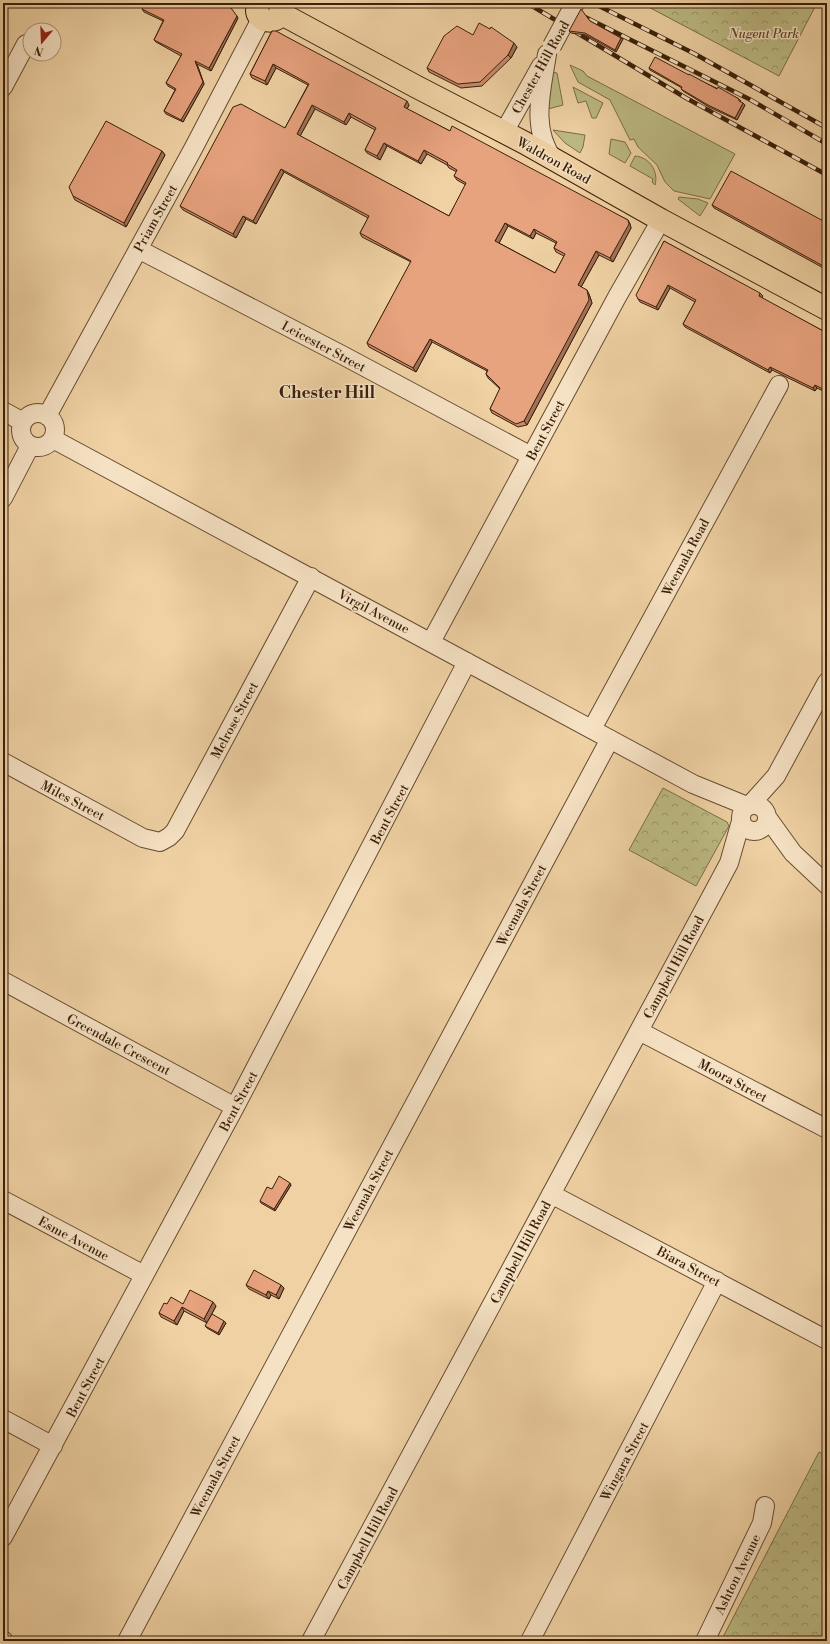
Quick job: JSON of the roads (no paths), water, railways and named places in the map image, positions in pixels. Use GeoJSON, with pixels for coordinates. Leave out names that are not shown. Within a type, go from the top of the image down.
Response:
{"type":"FeatureCollection","features":[{"type":"Feature","properties":{"kind":"main road","name":"Waldron Road"},"geometry":{"type":"LineString","coordinates":[[270,9],[504,132],[661,220],[827,309]]}},
{"type":"Feature","properties":{"kind":"street","name":"Chester Hill Road"},"geometry":{"type":"LineString","coordinates":[[504,132],[575,3]]}},
{"type":"Feature","properties":{"kind":"street","name":"Priam Street"},"geometry":{"type":"LineString","coordinates":[[47,416],[270,9]]}},
{"type":"Feature","properties":{"kind":"street"},"geometry":{"type":"LineString","coordinates":[[550,50],[539,104],[539,122],[543,143],[553,159]]}},
{"type":"Feature","properties":{"kind":"street"},"geometry":{"type":"LineString","coordinates":[[3,87],[22,51]]}},
{"type":"Feature","properties":{"kind":"street","name":"Bent Street"},"geometry":{"type":"LineString","coordinates":[[431,642],[617,297],[661,220]]}},
{"type":"Feature","properties":{"kind":"street","name":"Leicester Street"},"geometry":{"type":"LineString","coordinates":[[138,249],[344,356],[531,456]]}},
{"type":"Feature","properties":{"kind":"street","name":"Weemala Road"},"geometry":{"type":"LineString","coordinates":[[592,730],[779,385]]}},
{"type":"Feature","properties":{"kind":"street"},"geometry":{"type":"LineString","coordinates":[[3,411],[23,422]]}},
{"type":"Feature","properties":{"kind":"street"},"geometry":{"type":"LineString","coordinates":[[42,413],[54,422],[55,427],[53,439],[47,446],[30,446],[22,438],[21,432],[23,422],[31,414],[42,413]]}},
{"type":"Feature","properties":{"kind":"street","name":"Virgil Avenue"},"geometry":{"type":"LineString","coordinates":[[53,439],[431,642],[753,818],[793,853],[827,886]]}},
{"type":"Feature","properties":{"kind":"street"},"geometry":{"type":"LineString","coordinates":[[3,498],[30,446]]}},
{"type":"Feature","properties":{"kind":"street","name":"Melrose Street"},"geometry":{"type":"LineString","coordinates":[[143,838],[160,842],[169,837],[175,831],[310,577]]}},
{"type":"Feature","properties":{"kind":"street","name":"Bent Street"},"geometry":{"type":"LineString","coordinates":[[3,1537],[235,1107],[434,729],[467,662]]}},
{"type":"Feature","properties":{"kind":"street","name":"Campbell Hill Road"},"geometry":{"type":"LineString","coordinates":[[311,1641],[753,818],[825,692]]}},
{"type":"Feature","properties":{"kind":"street","name":"Weemala Street"},"geometry":{"type":"LineString","coordinates":[[127,1641],[610,739]]}},
{"type":"Feature","properties":{"kind":"street","name":"Miles Street"},"geometry":{"type":"LineString","coordinates":[[3,762],[143,838]]}},
{"type":"Feature","properties":{"kind":"street","name":"Greendale Crescent"},"geometry":{"type":"LineString","coordinates":[[3,981],[235,1107]]}},
{"type":"Feature","properties":{"kind":"street","name":"Moora Street"},"geometry":{"type":"LineString","coordinates":[[639,1031],[827,1130]]}},
{"type":"Feature","properties":{"kind":"street","name":"Biara Street"},"geometry":{"type":"LineString","coordinates":[[551,1194],[827,1340]]}},
{"type":"Feature","properties":{"kind":"street","name":"Esme Avenue"},"geometry":{"type":"LineString","coordinates":[[3,1200],[144,1275]]}},
{"type":"Feature","properties":{"kind":"street","name":"Wingara Street"},"geometry":{"type":"LineString","coordinates":[[530,1641],[718,1281]]}},
{"type":"Feature","properties":{"kind":"street"},"geometry":{"type":"LineString","coordinates":[[3,1419],[53,1446]]}},
{"type":"Feature","properties":{"kind":"street","name":"Ashton Avenue"},"geometry":{"type":"LineString","coordinates":[[706,1641],[762,1523],[765,1506]]}},
{"type":"Feature","properties":{"kind":"railway"},"geometry":{"type":"LineString","coordinates":[[527,3],[686,98],[827,175]]}},
{"type":"Feature","properties":{"kind":"railway"},"geometry":{"type":"LineString","coordinates":[[557,3],[749,99],[827,144]]}},
{"type":"Feature","properties":{"kind":"railway"},"geometry":{"type":"LineString","coordinates":[[593,3],[695,54],[827,128]]}},
{"type":"Feature","properties":{"kind":"district","name":"Chester Hill"},"geometry":{"type":"Point","coordinates":[327,392]}},
{"type":"Feature","properties":{"kind":"park label","name":"Nugent Park"},"geometry":{"type":"Point","coordinates":[764,33]}}]}
